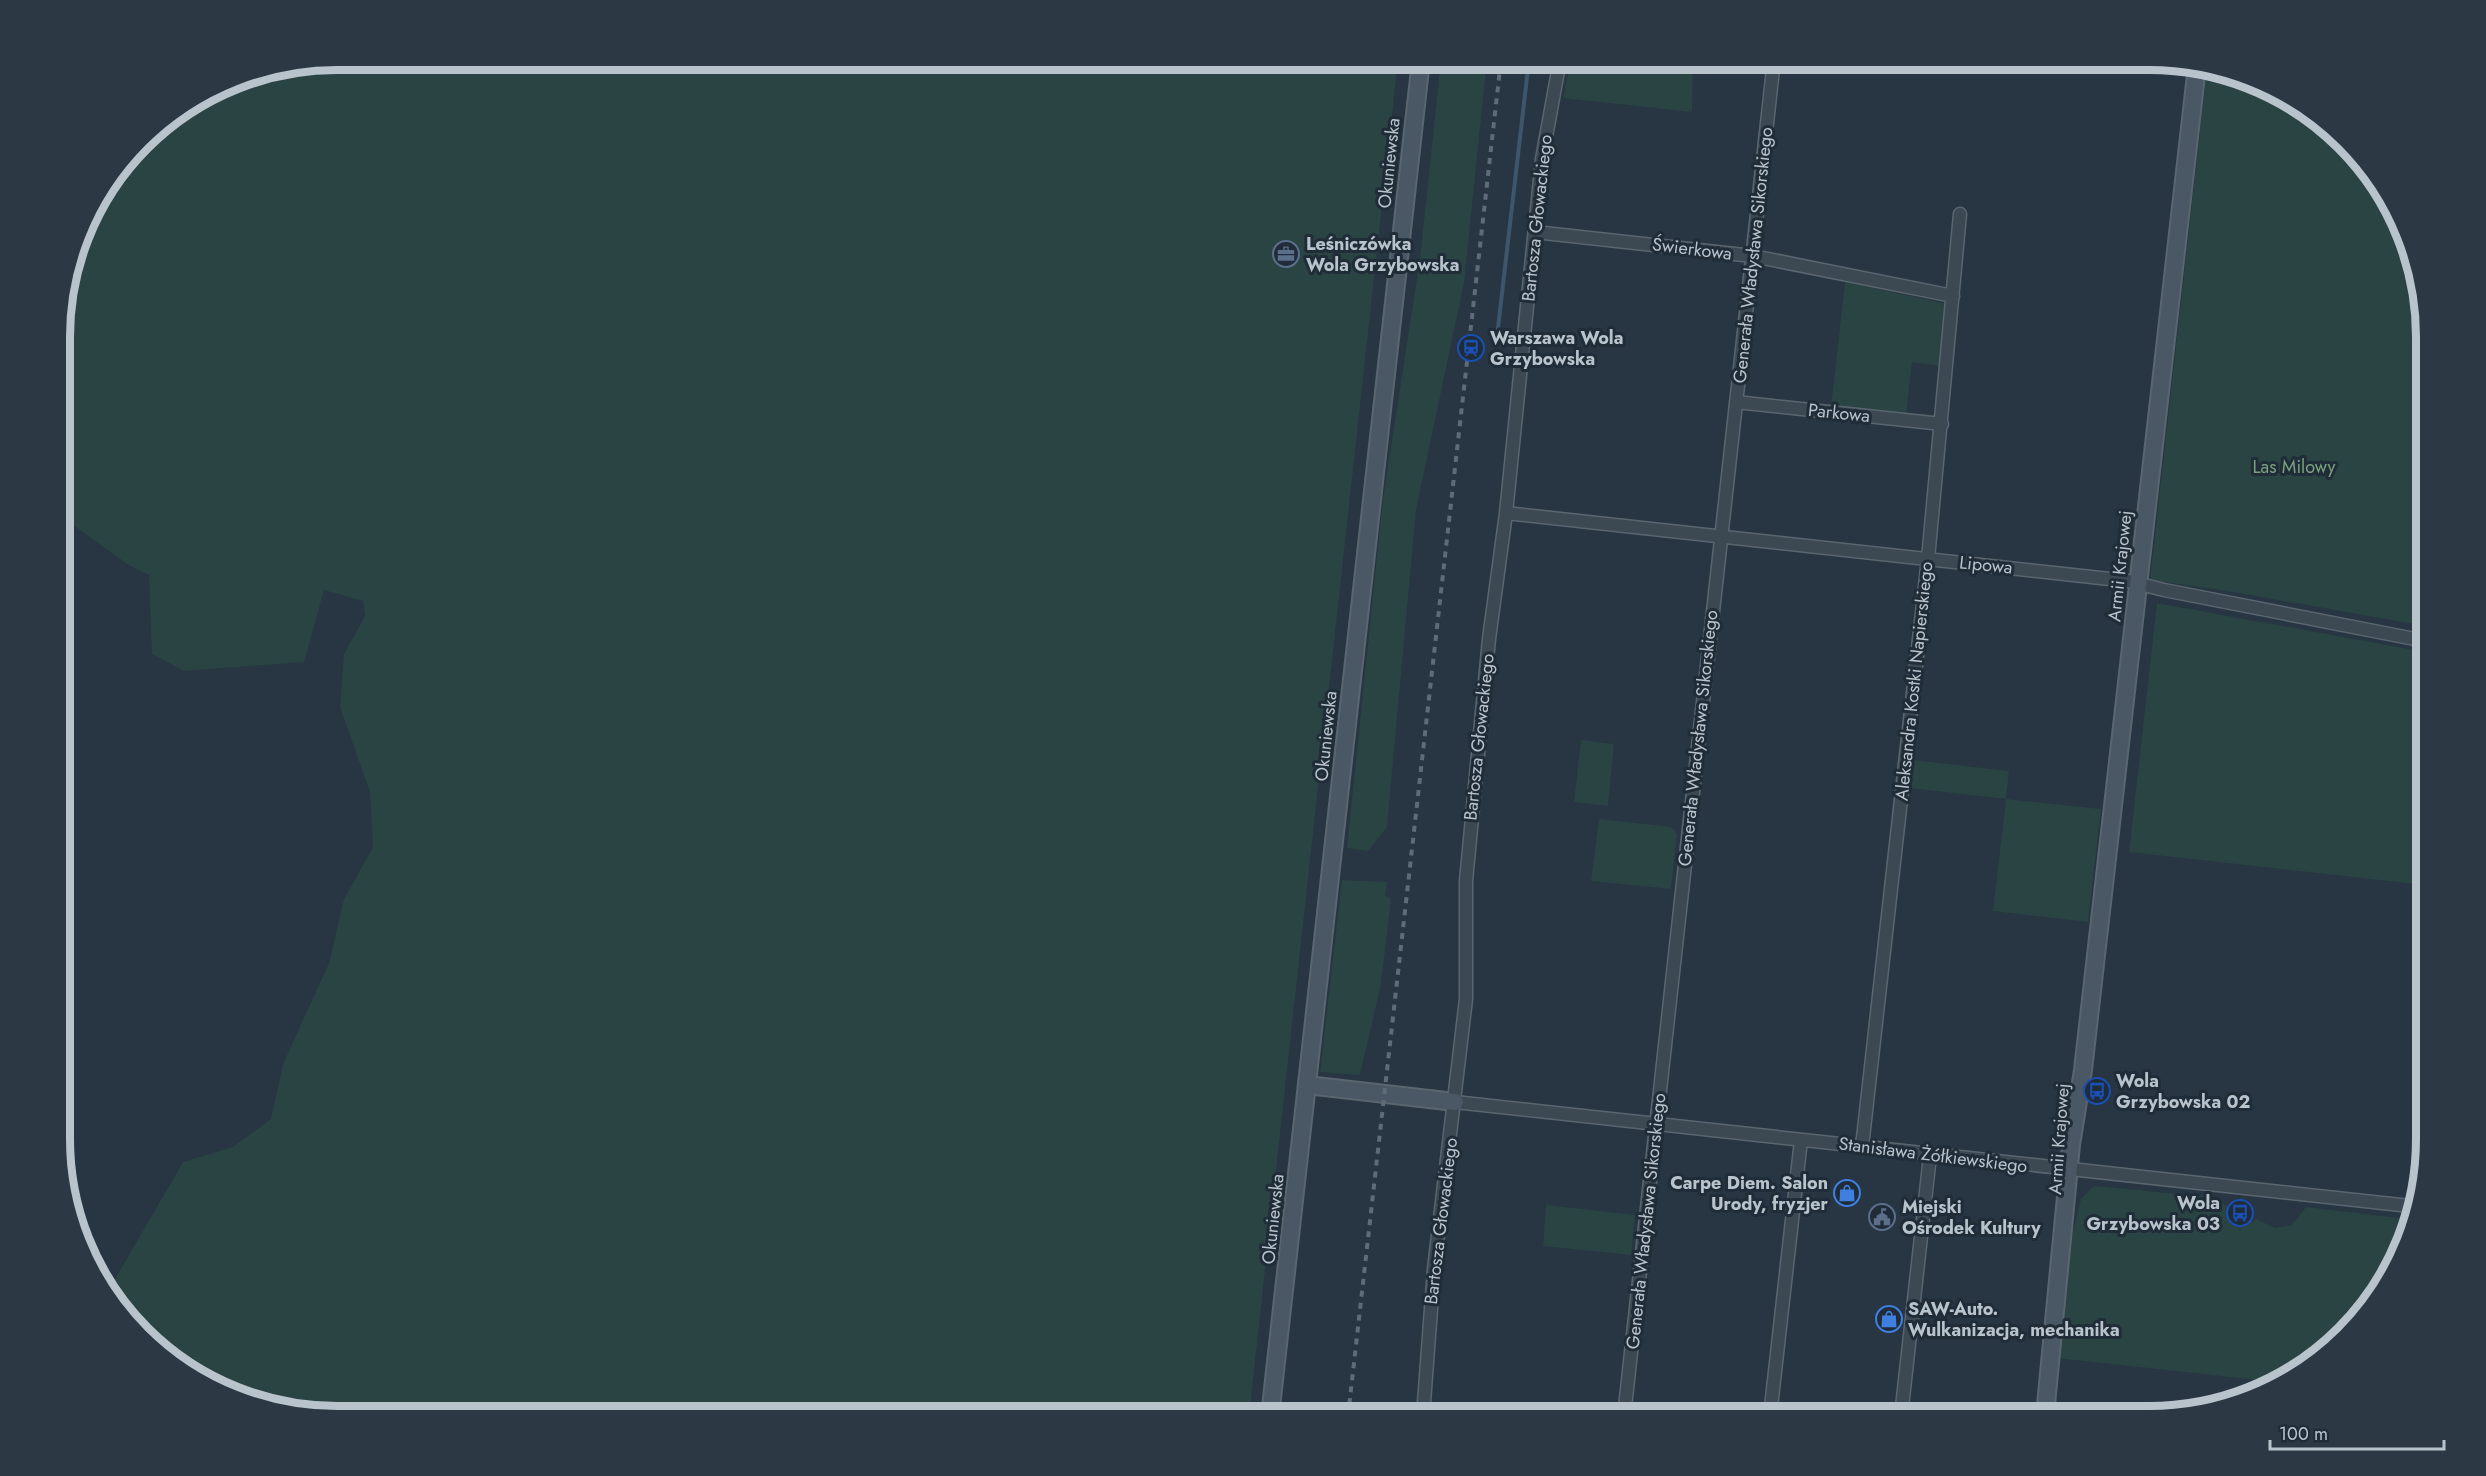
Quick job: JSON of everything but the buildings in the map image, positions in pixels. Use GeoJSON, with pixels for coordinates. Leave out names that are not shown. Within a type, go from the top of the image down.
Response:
{"type":"FeatureCollection","features":[{"type":"Feature","properties":{"kind":"street","name":"Okuniewska"},"geometry":{"type":"LineString","coordinates":[[1271,1406],[1419,70]]}},
{"type":"Feature","properties":{"kind":"street","name":"Bartosza Głowackiego"},"geometry":{"type":"LineString","coordinates":[[1424,1406],[1434,1269],[1466,999],[1465,900],[1469,834],[1489,639],[1506,513],[1545,131],[1558,70]]}},
{"type":"Feature","properties":{"kind":"street","name":"Generała Władysława Sikorskiego"},"geometry":{"type":"LineString","coordinates":[[1625,1406],[1773,70]]}},
{"type":"Feature","properties":{"kind":"street","name":"Armii Krajowej"},"geometry":{"type":"LineString","coordinates":[[2045,1406],[2063,1245],[2073,1209],[2073,1171],[2083,1070],[2197,75]]}},
{"type":"Feature","properties":{"kind":"street","name":"Aleksandra Kostki Napierskiego"},"geometry":{"type":"LineString","coordinates":[[1862,1147],[1928,559],[1960,214]]}},
{"type":"Feature","properties":{"kind":"street","name":"Świerkowa"},"geometry":{"type":"LineString","coordinates":[[1535,231],[1753,256],[1953,296]]}},
{"type":"Feature","properties":{"kind":"street","name":"Parkowa"},"geometry":{"type":"LineString","coordinates":[[1736,402],[1942,424]]}},
{"type":"Feature","properties":{"kind":"street","name":"Lipowa"},"geometry":{"type":"LineString","coordinates":[[1506,513],[2138,583],[2416,639]]}},
{"type":"Feature","properties":{"kind":"street"},"geometry":{"type":"LineString","coordinates":[[1307,1085],[1455,1102]]}},
{"type":"Feature","properties":{"kind":"street","name":"Stanisława Żółkiewskiego"},"geometry":{"type":"LineString","coordinates":[[1455,1102],[1930,1156],[2407,1206]]}},
{"type":"Feature","properties":{"kind":"street"},"geometry":{"type":"LineString","coordinates":[[1771,1406],[1801,1140]]}},
{"type":"Feature","properties":{"kind":"street"},"geometry":{"type":"LineString","coordinates":[[1902,1406],[1930,1156]]}},
{"type":"Feature","properties":{"kind":"green space"},"geometry":{"type":"Polygon","coordinates":[[[338,70],[1397,70],[1250,1406],[338,1406],[303,1403],[268,1396],[219,1378],[189,1361],[161,1339],[137,1315],[113,1283],[183,1162],[233,1147],[271,1119],[283,1064],[329,963],[344,899],[373,847],[370,792],[340,707],[344,654],[365,616],[363,601],[324,590],[304,662],[184,671],[152,654],[149,575],[130,566],[70,523],[70,338],[76,285],[85,252],[98,219],[115,189],[137,161],[161,137],[189,115],[235,91],[285,76],[338,70]]]}},
{"type":"Feature","properties":{"kind":"green space"},"geometry":{"type":"Polygon","coordinates":[[[1440,70],[1486,70],[1464,283],[1416,510],[1387,827],[1368,851],[1347,848],[1383,499],[1420,259],[1440,70]]]}},
{"type":"Feature","properties":{"kind":"green space"},"geometry":{"type":"Polygon","coordinates":[[[1569,70],[1693,70],[1692,112],[1563,98],[1569,70]]]}},
{"type":"Feature","properties":{"kind":"green space","name":"Las Milowy"},"geometry":{"type":"Polygon","coordinates":[[[2206,77],[2267,98],[2297,115],[2325,137],[2349,161],[2371,189],[2395,235],[2410,285],[2416,338],[2416,624],[2228,591],[2150,580],[2206,77]]]}},
{"type":"Feature","properties":{"kind":"green space"},"geometry":{"type":"Polygon","coordinates":[[[1845,282],[1943,303],[1946,307],[1940,366],[1912,362],[1906,415],[1831,407],[1845,282]]]}},
{"type":"Feature","properties":{"kind":"green space"},"geometry":{"type":"Polygon","coordinates":[[[2157,603],[2416,650],[2416,884],[2129,852],[2157,603]]]}},
{"type":"Feature","properties":{"kind":"green space"},"geometry":{"type":"Polygon","coordinates":[[[1581,740],[1614,744],[1608,806],[1574,802],[1581,740]]]}},
{"type":"Feature","properties":{"kind":"green space"},"geometry":{"type":"Polygon","coordinates":[[[1913,760],[2009,771],[2006,799],[1910,788],[1913,760]]]}},
{"type":"Feature","properties":{"kind":"green space"},"geometry":{"type":"Polygon","coordinates":[[[2006,799],[2101,809],[2088,922],[1993,911],[2006,799]]]}},
{"type":"Feature","properties":{"kind":"green space"},"geometry":{"type":"Polygon","coordinates":[[[1599,819],[1671,827],[1677,834],[1671,889],[1591,881],[1599,819]]]}},
{"type":"Feature","properties":{"kind":"green space"},"geometry":{"type":"Polygon","coordinates":[[[1342,880],[1387,882],[1385,896],[1391,899],[1381,984],[1360,1075],[1320,1072],[1342,880]]]}},
{"type":"Feature","properties":{"kind":"green space"},"geometry":{"type":"Polygon","coordinates":[[[2094,1186],[2212,1197],[2253,1222],[2256,1219],[2275,1228],[2292,1225],[2306,1207],[2403,1219],[2380,1272],[2349,1315],[2325,1339],[2297,1361],[2258,1382],[2258,1380],[2057,1358],[2070,1244],[2081,1199],[2094,1186]]]}},
{"type":"Feature","properties":{"kind":"green space"},"geometry":{"type":"Polygon","coordinates":[[[1546,1205],[1635,1215],[1631,1255],[1543,1246],[1546,1205]]]}},
{"type":"Feature","properties":{"kind":"waterway"},"geometry":{"type":"LineString","coordinates":[[1496,345],[1528,70]]}},
{"type":"Feature","properties":{"kind":"railway"},"geometry":{"type":"LineString","coordinates":[[1349,1406],[1500,70]]}},
{"type":"Feature","properties":{"kind":"place","name":"Leśniczówka Wola Grzybowska"},"geometry":{"type":"Point","coordinates":[1286,254]}},
{"type":"Feature","properties":{"kind":"place","name":"Warszawa Wola Grzybowska"},"geometry":{"type":"Point","coordinates":[1471,348]}},
{"type":"Feature","properties":{"kind":"place","name":"Wola Grzybowska 02"},"geometry":{"type":"Point","coordinates":[2097,1091]}},
{"type":"Feature","properties":{"kind":"place","name":"Carpe Diem. Salon Urody, fryzjer"},"geometry":{"type":"Point","coordinates":[1847,1193]}},
{"type":"Feature","properties":{"kind":"place","name":"Wola Grzybowska 03"},"geometry":{"type":"Point","coordinates":[2240,1213]}},
{"type":"Feature","properties":{"kind":"place","name":"Miejski Ośrodek Kultury"},"geometry":{"type":"Point","coordinates":[1882,1217]}},
{"type":"Feature","properties":{"kind":"place","name":"SAW-Auto. Wulkanizacja, mechanika"},"geometry":{"type":"Point","coordinates":[1889,1319]}}]}
